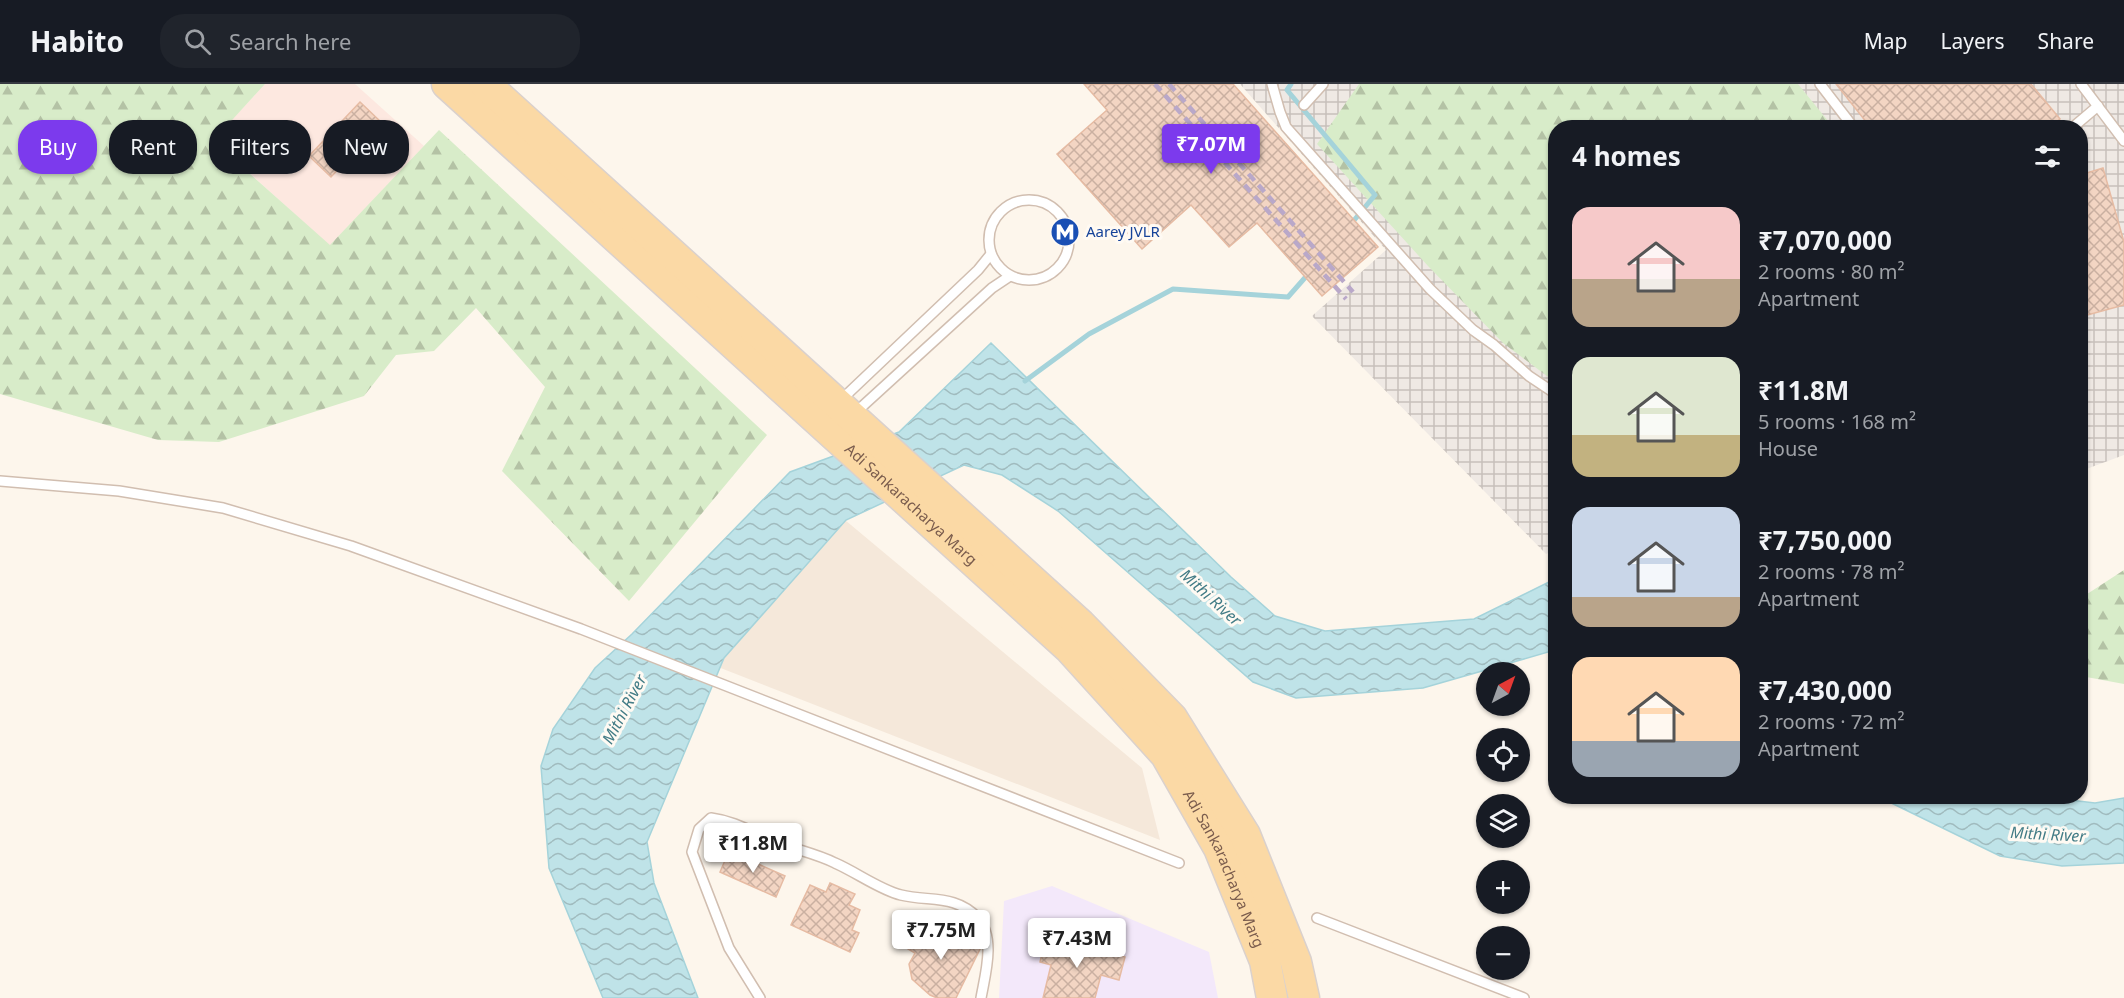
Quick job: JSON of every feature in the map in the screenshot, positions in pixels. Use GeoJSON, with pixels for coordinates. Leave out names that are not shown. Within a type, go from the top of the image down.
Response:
{"type":"FeatureCollection","features":[{"type":"Feature","properties":{"kind":"main road","name":"Adi Sankaracharya Marg"},"geometry":{"type":"LineString","coordinates":[[447,84],[1070,648],[1166,755],[1219,848],[1265,961],[1272,998]]}},
{"type":"Feature","properties":{"kind":"main road","name":"Adi Sankaracharya Marg"},"geometry":{"type":"LineString","coordinates":[[484,84],[1080,624],[1172,718],[1245,835],[1296,962],[1304,998]]}},
{"type":"Feature","properties":{"kind":"lane"},"geometry":{"type":"LineString","coordinates":[[1272,84],[1286,127],[1430,289],[1473,330],[1548,389]]}},
{"type":"Feature","properties":{"kind":"lane"},"geometry":{"type":"LineString","coordinates":[[1304,105],[1323,84]]}},
{"type":"Feature","properties":{"kind":"lane"},"geometry":{"type":"LineString","coordinates":[[1820,84],[1848,120]]}},
{"type":"Feature","properties":{"kind":"lane"},"geometry":{"type":"LineString","coordinates":[[2081,84],[2124,141]]}},
{"type":"Feature","properties":{"kind":"lane"},"geometry":{"type":"LineString","coordinates":[[2081,120],[2098,106]]}},
{"type":"Feature","properties":{"kind":"lane"},"geometry":{"type":"LineString","coordinates":[[1019,201],[1038,201],[1055,210],[1062,217],[1069,235],[1066,255],[1062,263],[1047,276],[1038,279],[1029,280],[1010,276],[1002,270],[991,254],[988,235],[995,217],[1002,210],[1019,201]]}},
{"type":"Feature","properties":{"kind":"lane"},"geometry":{"type":"LineString","coordinates":[[844,410],[991,254]]}},
{"type":"Feature","properties":{"kind":"lane"},"geometry":{"type":"LineString","coordinates":[[844,410],[992,288],[1010,276]]}},
{"type":"Feature","properties":{"kind":"lane"},"geometry":{"type":"LineString","coordinates":[[0,481],[119,491],[223,508],[351,546],[581,629],[1179,862]]}},
{"type":"Feature","properties":{"kind":"lane"},"geometry":{"type":"LineString","coordinates":[[760,998],[729,948],[692,852],[699,829],[711,818],[729,820],[771,840],[834,862],[899,895],[926,900],[954,901],[978,919],[987,937],[986,967],[981,998]]}},
{"type":"Feature","properties":{"kind":"lane"},"geometry":{"type":"LineString","coordinates":[[1317,918],[1524,998]]}},
{"type":"Feature","properties":{"kind":"shaded area"},"geometry":{"type":"Polygon","coordinates":[[[265,84],[355,84],[395,120],[323,120],[323,174],[398,174],[330,246],[251,174],[311,174],[311,120],[232,120],[265,84]]]}},
{"type":"Feature","properties":{"kind":"shaded area"},"geometry":{"type":"Polygon","coordinates":[[[1240,84],[2124,84],[2124,455],[2088,468],[2088,120],[1548,120],[1548,553],[1546,554],[1312,316],[1386,250],[1240,84]]]}},
{"type":"Feature","properties":{"kind":"shaded area"},"geometry":{"type":"Polygon","coordinates":[[[409,133],[424,146],[409,162],[409,133]]]}},
{"type":"Feature","properties":{"kind":"shaded area"},"geometry":{"type":"Polygon","coordinates":[[[845,520],[1142,768],[1160,840],[713,665],[845,520]]]}},
{"type":"Feature","properties":{"kind":"shaded area"},"geometry":{"type":"Polygon","coordinates":[[[1052,886],[1209,952],[1218,998],[999,998],[1004,901],[1052,886]]]}},
{"type":"Feature","properties":{"kind":"green space"},"geometry":{"type":"Polygon","coordinates":[[[0,84],[265,84],[232,120],[209,120],[209,174],[250,174],[330,245],[397,174],[409,174],[409,162],[439,130],[767,435],[629,601],[502,471],[545,387],[476,308],[434,351],[396,355],[364,396],[219,442],[158,440],[0,394],[0,84]]]}},
{"type":"Feature","properties":{"kind":"green space"},"geometry":{"type":"Polygon","coordinates":[[[1359,84],[1798,84],[1827,120],[1548,120],[1548,377],[1503,343],[1428,266],[1317,144],[1359,84]]]}},
{"type":"Feature","properties":{"kind":"green space"},"geometry":{"type":"Polygon","coordinates":[[[2124,570],[2124,684],[2088,677],[2088,593],[2124,570]]]}},
{"type":"Feature","properties":{"kind":"water","name":"Mithi River"},"geometry":{"type":"Polygon","coordinates":[[[991,343],[1231,577],[1275,616],[1325,631],[1474,619],[1548,582],[1548,652],[1513,662],[1476,662],[1476,673],[1423,688],[1296,698],[1253,682],[1058,511],[1002,475],[964,465],[846,520],[724,658],[647,842],[654,883],[698,998],[603,998],[549,868],[541,766],[553,729],[595,668],[632,634],[790,472],[899,432],[991,343]]]}},
{"type":"Feature","properties":{"kind":"water","name":"Mithi River"},"geometry":{"type":"Polygon","coordinates":[[[2124,798],[2124,863],[2062,866],[2000,856],[1893,804],[2088,804],[2088,802],[2124,798]]]}},
{"type":"Feature","properties":{"kind":"building"},"geometry":{"type":"Polygon","coordinates":[[[1084,84],[1233,84],[1378,247],[1322,296],[1257,223],[1229,247],[1191,205],[1142,249],[1057,154],[1107,110],[1084,84]]]}},
{"type":"Feature","properties":{"kind":"building"},"geometry":{"type":"Polygon","coordinates":[[[1836,84],[2031,84],[2060,119],[2059,120],[1865,120],[1836,84]]]}},
{"type":"Feature","properties":{"kind":"building"},"geometry":{"type":"Polygon","coordinates":[[[360,102],[379,120],[343,120],[360,102]]]}},
{"type":"Feature","properties":{"kind":"building"},"geometry":{"type":"Polygon","coordinates":[[[323,141],[323,169],[311,158],[311,154],[323,141]]]}},
{"type":"Feature","properties":{"kind":"building"},"geometry":{"type":"Polygon","coordinates":[[[2103,168],[2124,242],[2124,305],[2088,315],[2088,173],[2103,168]]]}},
{"type":"Feature","properties":{"kind":"building"},"geometry":{"type":"Polygon","coordinates":[[[729,851],[785,876],[776,897],[720,872],[729,851]]]}},
{"type":"Feature","properties":{"kind":"building"},"geometry":{"type":"Polygon","coordinates":[[[830,883],[855,894],[849,905],[860,910],[852,930],[859,933],[850,952],[791,925],[810,885],[826,892],[830,883]]]}},
{"type":"Feature","properties":{"kind":"building"},"geometry":{"type":"Polygon","coordinates":[[[920,922],[929,926],[930,923],[981,947],[956,998],[937,998],[930,995],[912,979],[909,964],[915,953],[908,949],[920,922]]]}},
{"type":"Feature","properties":{"kind":"building"},"geometry":{"type":"Polygon","coordinates":[[[1046,937],[1125,957],[1119,980],[1101,975],[1095,998],[1043,998],[1051,965],[1040,962],[1046,937]]]}},
{"type":"Feature","properties":{"kind":"waterway"},"geometry":{"type":"LineString","coordinates":[[1291,84],[1287,90],[1375,195],[1351,224]]}},
{"type":"Feature","properties":{"kind":"waterway"},"geometry":{"type":"LineString","coordinates":[[1025,381],[1089,334],[1173,289],[1288,297],[1310,272]]}},
{"type":"Feature","properties":{"kind":"railway"},"geometry":{"type":"LineString","coordinates":[[1155,84],[1346,299]]}},
{"type":"Feature","properties":{"kind":"railway"},"geometry":{"type":"LineString","coordinates":[[1169,84],[1353,292]]}},
{"type":"Feature","properties":{"kind":"place","name":"Aarey JVLR"},"geometry":{"type":"Point","coordinates":[1065,232]}}]}
